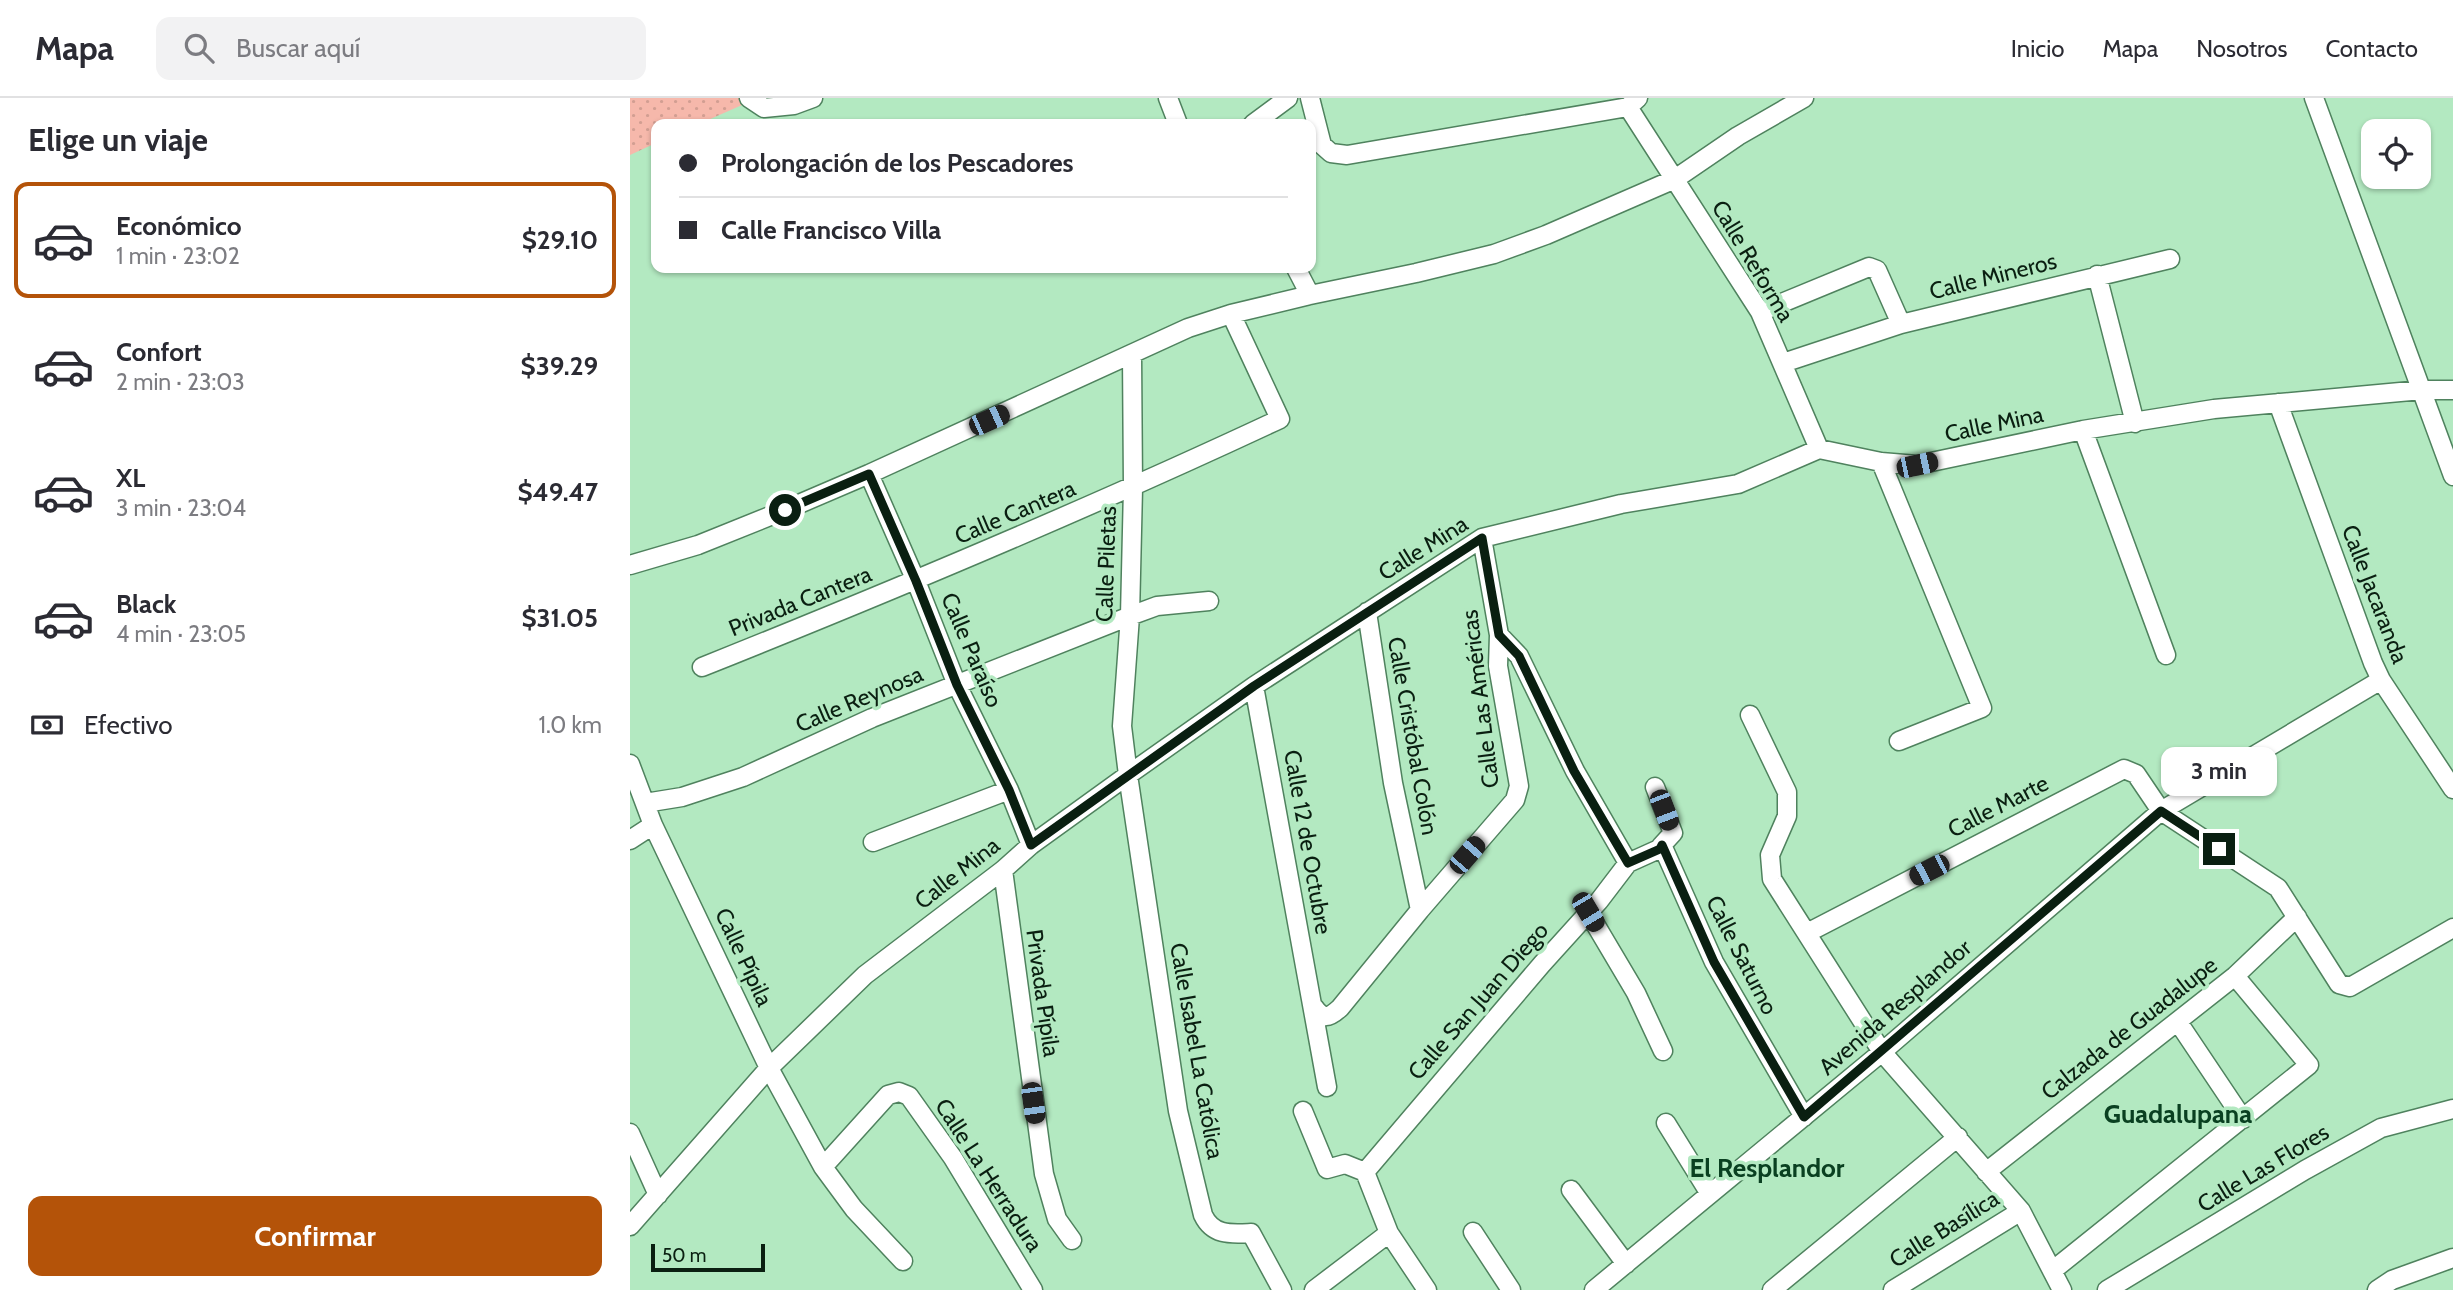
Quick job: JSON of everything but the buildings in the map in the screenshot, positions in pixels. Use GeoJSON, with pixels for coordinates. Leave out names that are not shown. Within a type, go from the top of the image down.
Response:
{"type":"FeatureCollection","features":[{"type":"Feature","properties":{"kind":"street"},"geometry":{"type":"LineString","coordinates":[[756,103],[794,106],[813,98]]}},
{"type":"Feature","properties":{"kind":"street"},"geometry":{"type":"LineString","coordinates":[[1168,98],[1176,119]]}},
{"type":"Feature","properties":{"kind":"street"},"geometry":{"type":"LineString","coordinates":[[1260,119],[1288,98]]}},
{"type":"Feature","properties":{"kind":"street"},"geometry":{"type":"LineString","coordinates":[[1310,98],[1315,119]]}},
{"type":"Feature","properties":{"kind":"street"},"geometry":{"type":"LineString","coordinates":[[630,565],[698,545],[869,474],[1188,328],[1231,314],[1494,254],[1546,235],[1675,179],[1738,136],[1802,98]]}},
{"type":"Feature","properties":{"kind":"street"},"geometry":{"type":"LineString","coordinates":[[2314,98],[2453,476]]}},
{"type":"Feature","properties":{"kind":"street"},"geometry":{"type":"LineString","coordinates":[[1316,122],[1322,145],[1331,153],[1347,155],[1633,103]]}},
{"type":"Feature","properties":{"kind":"street","name":"Calle Reforma"},"geometry":{"type":"LineString","coordinates":[[1633,103],[1675,179],[1760,312],[1819,449]]}},
{"type":"Feature","properties":{"kind":"street","name":"Calle Mineros"},"geometry":{"type":"LineString","coordinates":[[1783,363],[1901,324],[2170,258]]}},
{"type":"Feature","properties":{"kind":"street"},"geometry":{"type":"LineString","coordinates":[[1760,312],[1869,267],[1877,270],[1901,324]]}},
{"type":"Feature","properties":{"kind":"street"},"geometry":{"type":"LineString","coordinates":[[1299,273],[1310,295]]}},
{"type":"Feature","properties":{"kind":"street"},"geometry":{"type":"LineString","coordinates":[[2097,275],[2135,424]]}},
{"type":"Feature","properties":{"kind":"street"},"geometry":{"type":"LineString","coordinates":[[1133,488],[1280,419],[1231,314]]}},
{"type":"Feature","properties":{"kind":"street","name":"Calle Piletas"},"geometry":{"type":"LineString","coordinates":[[1128,775],[1122,726],[1130,616],[1132,354]]}},
{"type":"Feature","properties":{"kind":"street","name":"Calle Mina"},"geometry":{"type":"LineString","coordinates":[[630,1226],[769,1068],[865,975],[1003,870],[1031,845],[1128,775],[1254,686],[1482,538],[1621,504],[1738,484],[1819,449],[1881,463],[1917,465],[2083,430],[2135,424],[2214,409],[2422,390],[2453,390]]}},
{"type":"Feature","properties":{"kind":"street","name":"Calle Jacaranda"},"geometry":{"type":"LineString","coordinates":[[2278,403],[2373,663],[2381,680],[2453,789]]}},
{"type":"Feature","properties":{"kind":"street"},"geometry":{"type":"LineString","coordinates":[[2083,430],[2166,655]]}},
{"type":"Feature","properties":{"kind":"street"},"geometry":{"type":"LineString","coordinates":[[1881,463],[1982,708],[1899,741]]}},
{"type":"Feature","properties":{"kind":"street","name":"Calle Paraíso"},"geometry":{"type":"LineString","coordinates":[[869,474],[916,581],[957,685],[1009,790],[1031,845]]}},
{"type":"Feature","properties":{"kind":"street","name":"Calle Cantera"},"geometry":{"type":"LineString","coordinates":[[916,581],[1133,488]]}},
{"type":"Feature","properties":{"kind":"street","name":"Calle Las Américas"},"geometry":{"type":"LineString","coordinates":[[1314,1007],[1320,1016],[1334,1014],[1515,800],[1520,786],[1499,666],[1499,635],[1482,538]]}},
{"type":"Feature","properties":{"kind":"street","name":"Privada Cantera"},"geometry":{"type":"LineString","coordinates":[[702,667],[916,581]]}},
{"type":"Feature","properties":{"kind":"street","name":"Calle Reynosa"},"geometry":{"type":"LineString","coordinates":[[638,793],[682,797],[743,777],[872,718],[1130,616],[1157,606],[1209,601]]}},
{"type":"Feature","properties":{"kind":"street","name":"Calle Cristóbal Colón"},"geometry":{"type":"LineString","coordinates":[[1367,612],[1393,783],[1420,910]]}},
{"type":"Feature","properties":{"kind":"street"},"geometry":{"type":"LineString","coordinates":[[1499,635],[1519,656],[1574,771],[1628,863],[1660,849],[1673,833],[1655,787]]}},
{"type":"Feature","properties":{"kind":"street","name":"Avenida Resplandor"},"geometry":{"type":"LineString","coordinates":[[1594,1290],[1882,1052],[2161,811],[2381,680]]}},
{"type":"Feature","properties":{"kind":"street","name":"Calle 12 de Octubre"},"geometry":{"type":"LineString","coordinates":[[1254,686],[1327,1087]]}},
{"type":"Feature","properties":{"kind":"street"},"geometry":{"type":"LineString","coordinates":[[1750,715],[1787,792],[1787,816],[1770,855],[1772,879],[1882,1052],[2021,1210],[2062,1290]]}},
{"type":"Feature","properties":{"kind":"street","name":"Calle Pípila"},"geometry":{"type":"LineString","coordinates":[[630,764],[638,793],[769,1068],[823,1167]]}},
{"type":"Feature","properties":{"kind":"street","name":"Calle Marte"},"geometry":{"type":"LineString","coordinates":[[1807,933],[2124,769],[2136,774],[2161,811]]}},
{"type":"Feature","properties":{"kind":"street","name":"Calle Isabel La Católica"},"geometry":{"type":"LineString","coordinates":[[1128,775],[1178,1111],[1203,1215],[1208,1224],[1224,1234],[1251,1233],[1282,1290]]}},
{"type":"Feature","properties":{"kind":"street"},"geometry":{"type":"LineString","coordinates":[[873,842],[1009,790]]}},
{"type":"Feature","properties":{"kind":"street"},"geometry":{"type":"LineString","coordinates":[[2161,811],[2278,888],[2339,984],[2350,987],[2453,928]]}},
{"type":"Feature","properties":{"kind":"street"},"geometry":{"type":"LineString","coordinates":[[630,840],[653,825]]}},
{"type":"Feature","properties":{"kind":"street","name":"Calle Saturno"},"geometry":{"type":"LineString","coordinates":[[1662,845],[1714,962],[1804,1117]]}},
{"type":"Feature","properties":{"kind":"street","name":"Calle San Juan Diego"},"geometry":{"type":"LineString","coordinates":[[1365,1172],[1628,863]]}},
{"type":"Feature","properties":{"kind":"street","name":"Privada Pípila"},"geometry":{"type":"LineString","coordinates":[[1003,870],[1044,1174],[1057,1219],[1072,1240]]}},
{"type":"Feature","properties":{"kind":"street"},"geometry":{"type":"LineString","coordinates":[[1588,912],[1636,993],[1663,1051]]}},
{"type":"Feature","properties":{"kind":"street","name":"Calzada de Guadalupe"},"geometry":{"type":"LineString","coordinates":[[1986,1172],[2235,976],[2297,917]]}},
{"type":"Feature","properties":{"kind":"street"},"geometry":{"type":"LineString","coordinates":[[2052,1271],[2309,1065],[2235,976]]}},
{"type":"Feature","properties":{"kind":"street"},"geometry":{"type":"LineString","coordinates":[[2178,1022],[2243,1119]]}},
{"type":"Feature","properties":{"kind":"street","name":"Calle La Herradura"},"geometry":{"type":"LineString","coordinates":[[823,1167],[888,1095],[898,1092],[909,1096],[953,1158],[1033,1290]]}},
{"type":"Feature","properties":{"kind":"street","name":"Calle Las Flores"},"geometry":{"type":"LineString","coordinates":[[2107,1290],[2305,1170],[2381,1128],[2453,1109]]}},
{"type":"Feature","properties":{"kind":"street"},"geometry":{"type":"LineString","coordinates":[[1303,1111],[1327,1169],[1345,1164],[1365,1172],[1389,1233],[1427,1290]]}},
{"type":"Feature","properties":{"kind":"street"},"geometry":{"type":"LineString","coordinates":[[1666,1122],[1710,1194]]}},
{"type":"Feature","properties":{"kind":"street"},"geometry":{"type":"LineString","coordinates":[[630,1132],[658,1195]]}},
{"type":"Feature","properties":{"kind":"street"},"geometry":{"type":"LineString","coordinates":[[1772,1290],[1958,1137]]}},
{"type":"Feature","properties":{"kind":"street"},"geometry":{"type":"LineString","coordinates":[[823,1167],[854,1209],[903,1261]]}},
{"type":"Feature","properties":{"kind":"street"},"geometry":{"type":"LineString","coordinates":[[1572,1190],[1626,1264]]}},
{"type":"Feature","properties":{"kind":"street","name":"Calle Basílica"},"geometry":{"type":"LineString","coordinates":[[1892,1290],[2021,1210]]}},
{"type":"Feature","properties":{"kind":"street"},"geometry":{"type":"LineString","coordinates":[[1473,1232],[1511,1290]]}},
{"type":"Feature","properties":{"kind":"street"},"geometry":{"type":"LineString","coordinates":[[1314,1290],[1389,1233]]}},
{"type":"Feature","properties":{"kind":"street"},"geometry":{"type":"LineString","coordinates":[[2376,1290],[2392,1280],[2453,1258]]}},
{"type":"Feature","properties":{"kind":"shaded area"},"geometry":{"type":"Polygon","coordinates":[[[630,98],[758,98],[710,119],[651,119],[651,145],[630,155],[630,98]]]}},
{"type":"Feature","properties":{"kind":"district","name":"Guadalupana"},"geometry":{"type":"Point","coordinates":[2178,1114]}},
{"type":"Feature","properties":{"kind":"district","name":"El Resplandor"},"geometry":{"type":"Point","coordinates":[1767,1168]}},
{"type":"Feature","properties":{"kind":"route"},"geometry":{"type":"LineString","coordinates":[[785,510],[869,474],[916,581],[957,685],[1009,790],[1031,845],[1254,686],[1482,538],[1499,635],[1519,656],[1574,771],[1628,863],[1660,849],[1662,845],[1714,962],[1804,1117],[2161,811],[2219,849]]}}]}
